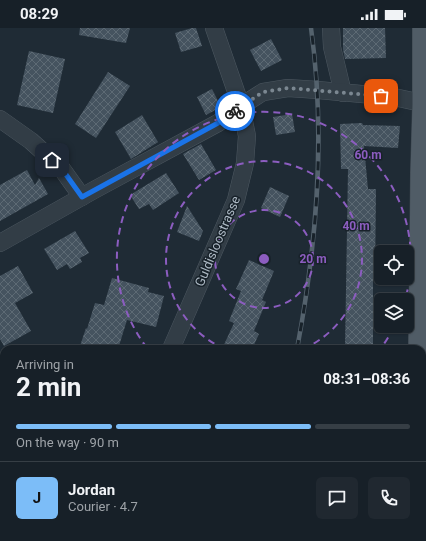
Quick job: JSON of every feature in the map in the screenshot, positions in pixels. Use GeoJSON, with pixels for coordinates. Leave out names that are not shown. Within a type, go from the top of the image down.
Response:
{"type":"FeatureCollection","features":[{"type":"Feature","properties":{"kind":"main road"},"geometry":{"type":"LineString","coordinates":[[419,345],[421,174],[425,104],[423,28]]}},
{"type":"Feature","properties":{"kind":"street","name":"Guldisloostrasse"},"geometry":{"type":"LineString","coordinates":[[173,345],[236,200],[245,163],[248,136],[241,106],[214,28]]}},
{"type":"Feature","properties":{"kind":"street"},"geometry":{"type":"LineString","coordinates":[[330,28],[332,47],[343,93]]}},
{"type":"Feature","properties":{"kind":"street"},"geometry":{"type":"LineString","coordinates":[[0,243],[218,123],[263,92],[288,88],[394,96],[425,104]]}},
{"type":"Feature","properties":{"kind":"street"},"geometry":{"type":"LineString","coordinates":[[0,119],[31,141],[62,169],[82,197]]}},
{"type":"Feature","properties":{"kind":"building"},"geometry":{"type":"Polygon","coordinates":[[[80,28],[130,28],[126,43],[79,35],[80,28]]]}},
{"type":"Feature","properties":{"kind":"building"},"geometry":{"type":"Polygon","coordinates":[[[196,28],[202,46],[181,52],[175,33],[196,28]]]}},
{"type":"Feature","properties":{"kind":"building"},"geometry":{"type":"Polygon","coordinates":[[[343,28],[385,28],[386,58],[345,59],[343,49],[343,28]]]}},
{"type":"Feature","properties":{"kind":"building"},"geometry":{"type":"Polygon","coordinates":[[[271,39],[282,60],[261,71],[250,50],[271,39]]]}},
{"type":"Feature","properties":{"kind":"building"},"geometry":{"type":"Polygon","coordinates":[[[29,51],[65,59],[53,113],[17,105],[29,51]]]}},
{"type":"Feature","properties":{"kind":"building"},"geometry":{"type":"Polygon","coordinates":[[[108,72],[130,86],[96,138],[75,124],[108,72]]]}},
{"type":"Feature","properties":{"kind":"building"},"geometry":{"type":"Polygon","coordinates":[[[212,89],[221,107],[206,115],[197,97],[212,89]]]}},
{"type":"Feature","properties":{"kind":"building"},"geometry":{"type":"Polygon","coordinates":[[[292,114],[295,132],[276,135],[273,117],[292,114]]]}},
{"type":"Feature","properties":{"kind":"building"},"geometry":{"type":"Polygon","coordinates":[[[142,115],[158,142],[131,159],[115,132],[142,115]]]}},
{"type":"Feature","properties":{"kind":"building"},"geometry":{"type":"Polygon","coordinates":[[[362,123],[363,125],[400,126],[398,148],[364,146],[368,189],[376,189],[375,245],[374,245],[373,278],[373,345],[345,345],[348,169],[341,169],[340,124],[362,123]]]}},
{"type":"Feature","properties":{"kind":"building"},"geometry":{"type":"Polygon","coordinates":[[[201,144],[216,170],[199,180],[183,154],[201,144]]]}},
{"type":"Feature","properties":{"kind":"building"},"geometry":{"type":"Polygon","coordinates":[[[27,170],[35,185],[39,178],[48,194],[0,221],[0,185],[27,170]]]}},
{"type":"Feature","properties":{"kind":"building"},"geometry":{"type":"Polygon","coordinates":[[[166,173],[179,193],[153,210],[149,204],[139,209],[130,195],[166,173]]]}},
{"type":"Feature","properties":{"kind":"building"},"geometry":{"type":"Polygon","coordinates":[[[270,187],[289,196],[280,217],[261,208],[270,187]]]}},
{"type":"Feature","properties":{"kind":"building"},"geometry":{"type":"Polygon","coordinates":[[[187,206],[203,231],[199,241],[177,232],[187,206]]]}},
{"type":"Feature","properties":{"kind":"building"},"geometry":{"type":"Polygon","coordinates":[[[75,231],[89,253],[80,258],[82,262],[70,269],[67,264],[57,270],[44,249],[75,231]]]}},
{"type":"Feature","properties":{"kind":"building"},"geometry":{"type":"Polygon","coordinates":[[[249,260],[274,271],[262,300],[266,302],[254,331],[259,334],[254,345],[224,345],[234,323],[229,321],[241,291],[236,289],[249,260]]]}},
{"type":"Feature","properties":{"kind":"building"},"geometry":{"type":"Polygon","coordinates":[[[18,266],[33,293],[15,303],[31,331],[6,345],[3,345],[0,339],[0,276],[18,266]]]}},
{"type":"Feature","properties":{"kind":"building"},"geometry":{"type":"Polygon","coordinates":[[[112,278],[149,288],[148,292],[164,296],[156,327],[127,320],[119,345],[80,345],[95,303],[104,305],[112,278]]]}},
{"type":"Feature","properties":{"kind":"railway"},"geometry":{"type":"LineString","coordinates":[[298,345],[310,269],[317,189],[318,109],[316,68],[311,28]]}},
{"type":"Feature","properties":{"kind":"way so far"},"geometry":{"type":"LineString","coordinates":[[235,111],[263,92],[288,88],[381,96]]}},
{"type":"Feature","properties":{"kind":"route"},"geometry":{"type":"LineString","coordinates":[[52,160],[62,169],[82,197],[218,123],[235,111]]}}]}
